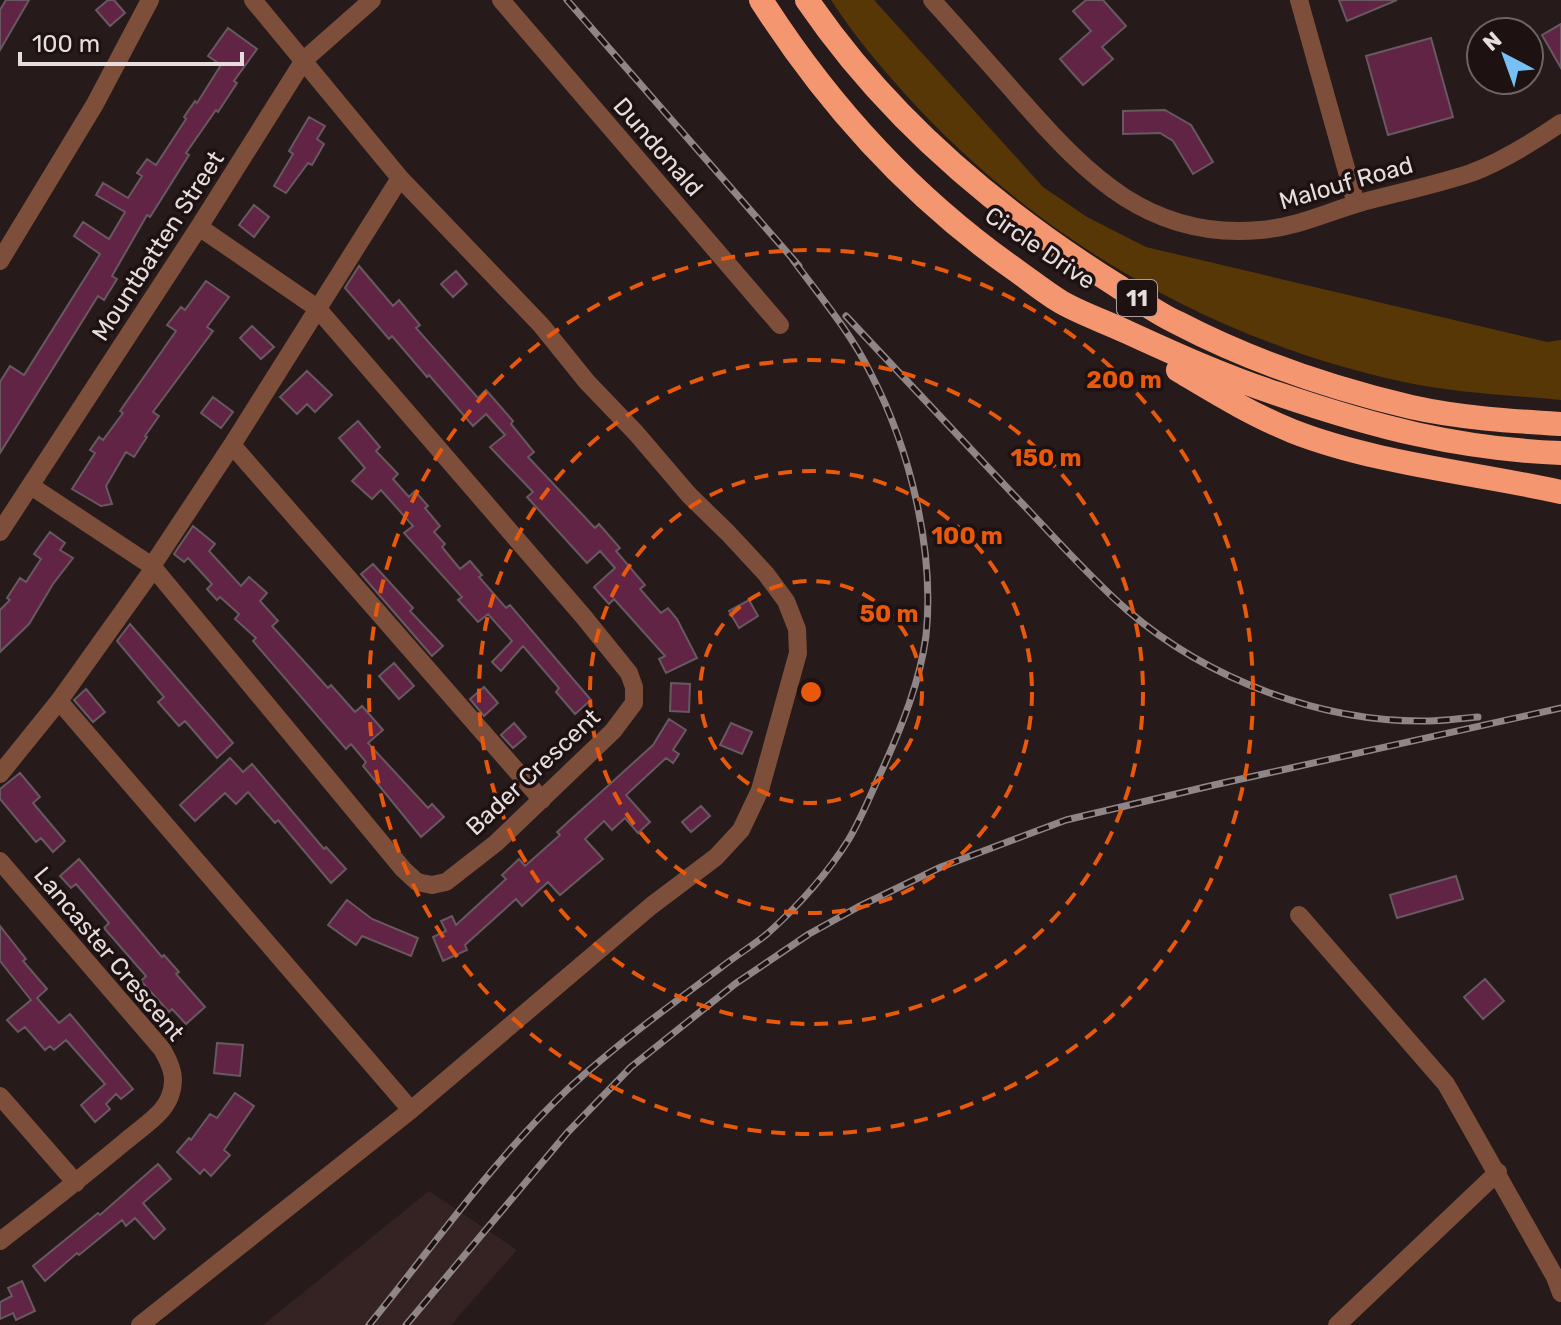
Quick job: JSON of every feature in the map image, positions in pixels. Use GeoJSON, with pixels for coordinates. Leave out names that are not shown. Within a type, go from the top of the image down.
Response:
{"type":"FeatureCollection","features":[{"type":"Feature","properties":{"kind":"highway","name":"Circle Drive"},"geometry":{"type":"LineString","coordinates":[[761,0],[809,70],[867,141],[964,231],[1062,302],[1223,376],[1347,418],[1433,440],[1501,450],[1561,453]]}},
{"type":"Feature","properties":{"kind":"highway","name":"Circle Drive"},"geometry":{"type":"LineString","coordinates":[[807,0],[832,37],[927,140],[960,170],[1030,228],[1176,323],[1309,378],[1412,407],[1491,420],[1561,424]]}},
{"type":"Feature","properties":{"kind":"highway"},"geometry":{"type":"LineString","coordinates":[[1062,302],[1233,403],[1292,431],[1347,449],[1561,492]]}},
{"type":"Feature","properties":{"kind":"street"},"geometry":{"type":"LineString","coordinates":[[0,261],[95,104],[150,0]]}},
{"type":"Feature","properties":{"kind":"street"},"geometry":{"type":"LineString","coordinates":[[140,1325],[411,1110],[651,906],[716,857],[741,830],[760,790],[798,653],[797,629],[786,601],[766,574],[689,495],[587,382],[541,325],[400,178],[253,0]]}},
{"type":"Feature","properties":{"kind":"street","name":"Mountbatten Street"},"geometry":{"type":"LineString","coordinates":[[0,532],[304,60],[372,0]]}},
{"type":"Feature","properties":{"kind":"street","name":"Dundonald"},"geometry":{"type":"LineString","coordinates":[[501,0],[780,325]]}},
{"type":"Feature","properties":{"kind":"street","name":"Malouf Road"},"geometry":{"type":"LineString","coordinates":[[932,0],[1085,169],[1117,195],[1150,213],[1207,229],[1260,230],[1300,224],[1356,204],[1473,172],[1514,152],[1561,123]]}},
{"type":"Feature","properties":{"kind":"street"},"geometry":{"type":"LineString","coordinates":[[1299,0],[1356,204]]}},
{"type":"Feature","properties":{"kind":"street"},"geometry":{"type":"LineString","coordinates":[[0,774],[59,701],[153,567],[400,178]]}},
{"type":"Feature","properties":{"kind":"street","name":"Bader Crescent"},"geometry":{"type":"LineString","coordinates":[[31,486],[153,567],[417,882],[432,885],[446,882],[496,843],[626,717],[634,703],[634,687],[629,673],[317,308],[199,227]]}},
{"type":"Feature","properties":{"kind":"street"},"geometry":{"type":"LineString","coordinates":[[232,445],[542,800]]}},
{"type":"Feature","properties":{"kind":"street"},"geometry":{"type":"LineString","coordinates":[[59,701],[411,1110]]}},
{"type":"Feature","properties":{"kind":"street","name":"Lancaster Crescent"},"geometry":{"type":"LineString","coordinates":[[0,861],[162,1049],[173,1069],[169,1100],[156,1115],[76,1183],[0,1241]]}},
{"type":"Feature","properties":{"kind":"street"},"geometry":{"type":"LineString","coordinates":[[1299,915],[1446,1084],[1498,1172],[1561,1293]]}},
{"type":"Feature","properties":{"kind":"street"},"geometry":{"type":"LineString","coordinates":[[0,1096],[76,1183]]}},
{"type":"Feature","properties":{"kind":"street"},"geometry":{"type":"LineString","coordinates":[[1337,1325],[1498,1172]]}},
{"type":"Feature","properties":{"kind":"shaded area"},"geometry":{"type":"Polygon","coordinates":[[[831,0],[874,0],[1043,187],[1087,217],[1146,247],[1547,342],[1561,340],[1561,400],[1423,386],[1333,364],[1264,340],[1132,278],[1071,239],[1012,195],[957,147],[886,72],[831,0]]]}},
{"type":"Feature","properties":{"kind":"shaded area"},"geometry":{"type":"Polygon","coordinates":[[[429,1191],[517,1250],[451,1325],[263,1325],[429,1191]]]}},
{"type":"Feature","properties":{"kind":"building"},"geometry":{"type":"Polygon","coordinates":[[[6,0],[29,0],[0,50],[0,10],[6,0]]]}},
{"type":"Feature","properties":{"kind":"building"},"geometry":{"type":"Polygon","coordinates":[[[108,0],[114,0],[125,13],[110,26],[96,10],[108,0]]]}},
{"type":"Feature","properties":{"kind":"building"},"geometry":{"type":"Polygon","coordinates":[[[1086,0],[1103,0],[1126,26],[1102,47],[1113,59],[1083,85],[1060,59],[1091,31],[1073,11],[1086,0]]]}},
{"type":"Feature","properties":{"kind":"building"},"geometry":{"type":"Polygon","coordinates":[[[1339,0],[1397,0],[1347,21],[1339,0]]]}},
{"type":"Feature","properties":{"kind":"building"},"geometry":{"type":"Polygon","coordinates":[[[1561,24],[1561,68],[1545,40],[1545,33],[1561,24]]]}},
{"type":"Feature","properties":{"kind":"building"},"geometry":{"type":"Polygon","coordinates":[[[228,28],[257,49],[234,81],[237,83],[218,112],[216,110],[186,153],[189,155],[150,217],[147,215],[112,276],[117,279],[104,300],[98,296],[0,453],[0,382],[10,366],[24,375],[100,254],[74,236],[83,222],[109,239],[125,212],[96,195],[103,183],[128,198],[142,176],[137,173],[147,159],[156,165],[186,119],[184,117],[195,101],[197,103],[221,65],[208,56],[228,28]]]}},
{"type":"Feature","properties":{"kind":"building"},"geometry":{"type":"Polygon","coordinates":[[[1431,38],[1453,117],[1388,135],[1366,56],[1431,38]]]}},
{"type":"Feature","properties":{"kind":"building"},"geometry":{"type":"Polygon","coordinates":[[[1165,110],[1191,125],[1213,162],[1193,174],[1173,141],[1160,133],[1123,134],[1123,111],[1165,110]]]}},
{"type":"Feature","properties":{"kind":"building"},"geometry":{"type":"Polygon","coordinates":[[[309,117],[325,126],[317,139],[324,144],[312,165],[308,163],[286,193],[274,186],[293,154],[289,151],[309,117]]]}},
{"type":"Feature","properties":{"kind":"building"},"geometry":{"type":"Polygon","coordinates":[[[254,205],[269,217],[254,237],[239,225],[254,205]]]}},
{"type":"Feature","properties":{"kind":"building"},"geometry":{"type":"Polygon","coordinates":[[[359,266],[393,306],[399,300],[420,325],[416,328],[478,398],[486,390],[513,421],[511,424],[534,452],[528,457],[595,528],[599,524],[620,548],[616,551],[645,585],[640,589],[661,613],[668,608],[697,658],[666,673],[659,659],[665,656],[614,599],[609,604],[594,587],[615,568],[600,551],[587,563],[527,497],[533,492],[490,447],[505,435],[486,414],[473,426],[392,336],[389,339],[345,288],[359,266]]]}},
{"type":"Feature","properties":{"kind":"building"},"geometry":{"type":"Polygon","coordinates":[[[456,271],[467,284],[453,297],[441,284],[456,271]]]}},
{"type":"Feature","properties":{"kind":"building"},"geometry":{"type":"Polygon","coordinates":[[[206,281],[229,297],[207,327],[213,331],[153,412],[159,416],[134,457],[126,452],[106,486],[112,504],[101,506],[72,489],[95,453],[90,450],[99,437],[103,440],[123,413],[120,411],[176,331],[167,325],[181,307],[185,310],[206,281]]]}},
{"type":"Feature","properties":{"kind":"building"},"geometry":{"type":"Polygon","coordinates":[[[252,326],[274,347],[261,359],[240,338],[252,326]]]}},
{"type":"Feature","properties":{"kind":"building"},"geometry":{"type":"Polygon","coordinates":[[[307,371],[332,395],[315,412],[307,404],[297,414],[280,397],[307,371]]]}},
{"type":"Feature","properties":{"kind":"building"},"geometry":{"type":"Polygon","coordinates":[[[213,397],[233,412],[221,428],[201,413],[213,397]]]}},
{"type":"Feature","properties":{"kind":"building"},"geometry":{"type":"Polygon","coordinates":[[[358,421],[380,447],[376,451],[398,474],[393,479],[409,497],[415,491],[428,506],[425,508],[440,526],[434,532],[460,569],[470,561],[482,575],[479,577],[506,608],[510,605],[591,700],[575,714],[556,692],[559,688],[523,646],[501,671],[492,662],[512,641],[488,614],[478,622],[458,600],[462,597],[404,533],[413,526],[381,490],[372,499],[352,481],[365,468],[339,438],[358,421]]]}},
{"type":"Feature","properties":{"kind":"building"},"geometry":{"type":"Polygon","coordinates":[[[193,526],[215,544],[209,551],[241,586],[249,577],[267,593],[260,601],[278,621],[272,626],[328,688],[331,685],[355,712],[362,706],[383,730],[368,743],[428,808],[432,804],[444,817],[421,837],[363,766],[366,762],[351,744],[346,749],[253,641],[256,638],[235,619],[239,614],[220,597],[217,600],[207,589],[212,584],[188,558],[184,562],[174,554],[193,526]]]}},
{"type":"Feature","properties":{"kind":"building"},"geometry":{"type":"Polygon","coordinates":[[[50,532],[65,543],[60,550],[73,558],[29,624],[0,652],[0,610],[10,600],[7,598],[20,578],[26,582],[41,559],[34,554],[50,532]]]}},
{"type":"Feature","properties":{"kind":"building"},"geometry":{"type":"Polygon","coordinates":[[[373,564],[443,646],[432,656],[361,574],[373,564]]]}},
{"type":"Feature","properties":{"kind":"building"},"geometry":{"type":"Polygon","coordinates":[[[749,600],[758,616],[739,628],[729,611],[749,600]]]}},
{"type":"Feature","properties":{"kind":"building"},"geometry":{"type":"Polygon","coordinates":[[[130,624],[233,743],[217,758],[185,721],[179,726],[158,702],[164,697],[117,641],[130,624]]]}},
{"type":"Feature","properties":{"kind":"building"},"geometry":{"type":"Polygon","coordinates":[[[394,663],[414,686],[399,699],[379,676],[394,663]]]}},
{"type":"Feature","properties":{"kind":"building"},"geometry":{"type":"Polygon","coordinates":[[[671,683],[690,684],[689,712],[670,711],[671,683]]]}},
{"type":"Feature","properties":{"kind":"building"},"geometry":{"type":"Polygon","coordinates":[[[484,687],[498,703],[484,716],[470,699],[484,687]]]}},
{"type":"Feature","properties":{"kind":"building"},"geometry":{"type":"Polygon","coordinates":[[[86,689],[105,712],[93,722],[74,700],[86,689]]]}},
{"type":"Feature","properties":{"kind":"building"},"geometry":{"type":"Polygon","coordinates":[[[669,719],[686,730],[673,750],[679,754],[673,763],[666,758],[626,795],[650,822],[638,833],[625,818],[612,830],[604,821],[585,839],[603,859],[560,895],[548,882],[522,906],[516,899],[465,945],[467,950],[443,961],[433,937],[446,931],[441,921],[452,916],[456,925],[506,879],[502,875],[519,859],[525,866],[560,835],[557,832],[653,745],[669,719]]]}},
{"type":"Feature","properties":{"kind":"building"},"geometry":{"type":"Polygon","coordinates":[[[514,723],[526,737],[513,748],[501,735],[514,723]]]}},
{"type":"Feature","properties":{"kind":"building"},"geometry":{"type":"Polygon","coordinates":[[[731,723],[752,732],[742,754],[720,745],[731,723]]]}},
{"type":"Feature","properties":{"kind":"building"},"geometry":{"type":"Polygon","coordinates":[[[230,758],[243,772],[252,764],[324,849],[326,847],[346,869],[331,883],[278,820],[275,823],[248,792],[236,804],[225,793],[195,821],[180,805],[230,758]]]}},
{"type":"Feature","properties":{"kind":"building"},"geometry":{"type":"Polygon","coordinates":[[[20,773],[40,797],[33,803],[65,841],[53,852],[41,838],[36,842],[0,799],[0,789],[20,773]]]}},
{"type":"Feature","properties":{"kind":"building"},"geometry":{"type":"Polygon","coordinates":[[[701,806],[710,816],[691,832],[682,822],[701,806]]]}},
{"type":"Feature","properties":{"kind":"building"},"geometry":{"type":"Polygon","coordinates":[[[79,859],[162,957],[164,955],[179,972],[176,974],[205,1007],[186,1024],[172,1009],[169,1012],[141,981],[146,976],[104,928],[109,923],[76,884],[71,888],[60,876],[79,859]]]}},
{"type":"Feature","properties":{"kind":"building"},"geometry":{"type":"Polygon","coordinates":[[[1456,876],[1463,899],[1397,918],[1390,895],[1456,876]]]}},
{"type":"Feature","properties":{"kind":"building"},"geometry":{"type":"Polygon","coordinates":[[[347,900],[372,919],[418,938],[411,956],[362,936],[356,945],[328,925],[347,900]]]}},
{"type":"Feature","properties":{"kind":"building"},"geometry":{"type":"Polygon","coordinates":[[[0,926],[26,959],[23,961],[47,989],[37,998],[59,1023],[70,1014],[133,1089],[121,1099],[116,1094],[106,1104],[110,1109],[95,1122],[81,1105],[105,1084],[66,1040],[54,1050],[50,1046],[45,1050],[25,1027],[18,1032],[7,1020],[31,1000],[0,961],[0,926]]]}},
{"type":"Feature","properties":{"kind":"building"},"geometry":{"type":"Polygon","coordinates":[[[1485,979],[1504,1001],[1483,1019],[1464,997],[1485,979]]]}},
{"type":"Feature","properties":{"kind":"building"},"geometry":{"type":"Polygon","coordinates":[[[217,1043],[243,1045],[240,1076],[214,1073],[217,1043]]]}},
{"type":"Feature","properties":{"kind":"building"},"geometry":{"type":"Polygon","coordinates":[[[235,1093],[254,1106],[224,1150],[230,1155],[211,1176],[204,1169],[200,1174],[177,1152],[189,1138],[191,1140],[210,1114],[217,1118],[235,1093]]]}},
{"type":"Feature","properties":{"kind":"building"},"geometry":{"type":"Polygon","coordinates":[[[158,1164],[171,1179],[143,1203],[165,1229],[154,1239],[135,1218],[126,1226],[122,1220],[45,1281],[33,1266],[98,1213],[100,1215],[158,1164]]]}},
{"type":"Feature","properties":{"kind":"building"},"geometry":{"type":"Polygon","coordinates":[[[22,1281],[35,1311],[16,1320],[13,1313],[0,1319],[0,1302],[12,1296],[8,1288],[22,1281]]]}},
{"type":"Feature","properties":{"kind":"railway"},"geometry":{"type":"LineString","coordinates":[[567,0],[799,266]]}},
{"type":"Feature","properties":{"kind":"railway"},"geometry":{"type":"LineString","coordinates":[[369,1325],[490,1173],[569,1088],[642,1027],[767,934],[790,913],[832,864],[854,831],[897,736],[915,686],[926,636],[927,570],[916,501],[897,435],[871,374],[845,329],[793,260]]}},
{"type":"Feature","properties":{"kind":"railway"},"geometry":{"type":"LineString","coordinates":[[846,316],[1097,582],[1127,610],[1193,657],[1269,692],[1348,714],[1389,720],[1429,721],[1478,717]]}},
{"type":"Feature","properties":{"kind":"railway"},"geometry":{"type":"LineString","coordinates":[[406,1325],[567,1133],[631,1067],[735,984],[809,934],[858,907],[941,867],[1066,820],[1561,708]]}}]}
